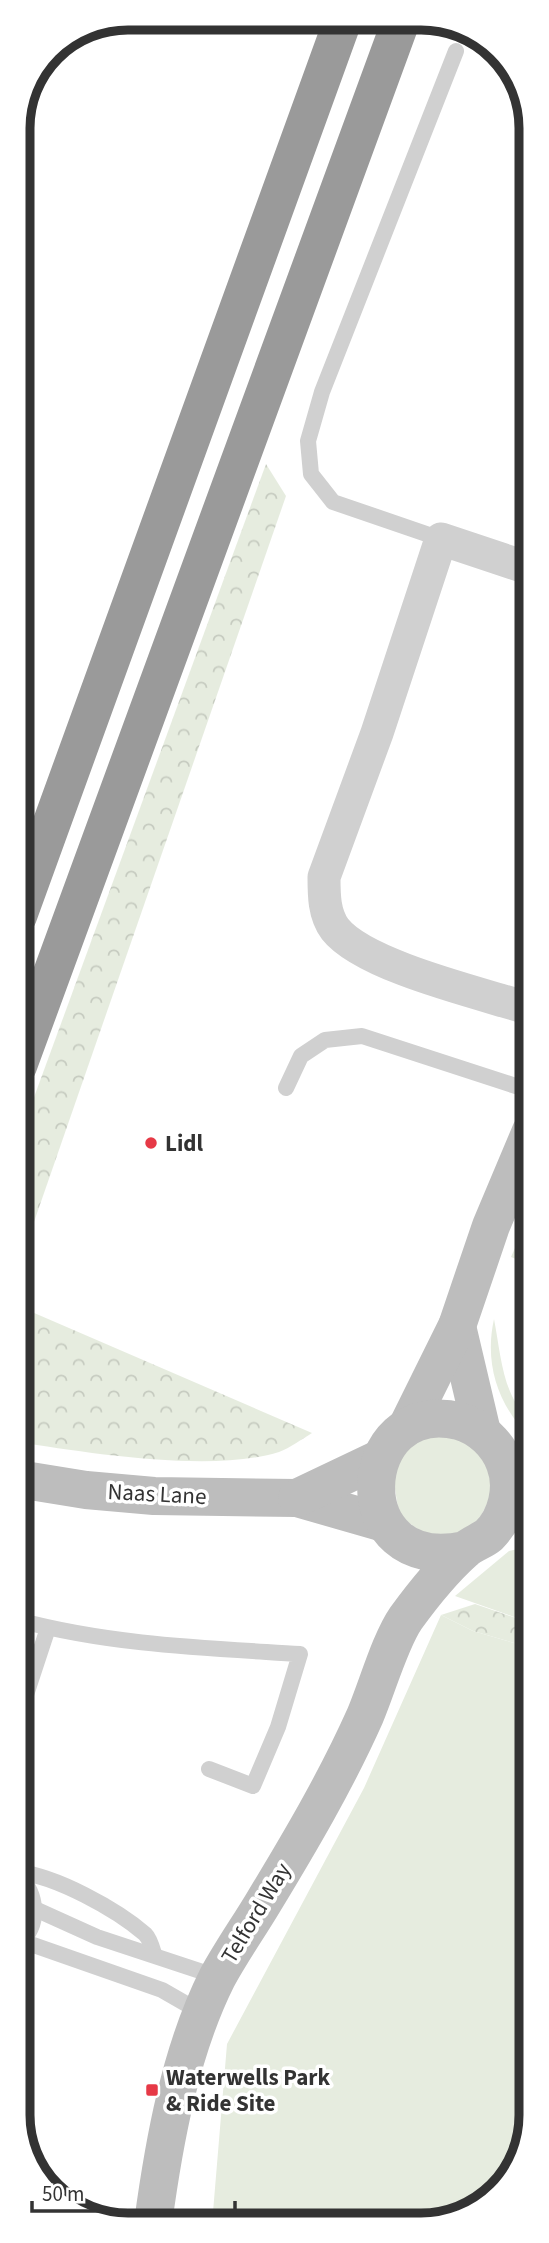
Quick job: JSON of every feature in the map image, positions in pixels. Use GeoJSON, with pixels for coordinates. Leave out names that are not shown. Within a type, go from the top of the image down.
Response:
{"type":"FeatureCollection","features":[{"type":"Feature","properties":{"kind":"highway"},"geometry":{"type":"LineString","coordinates":[[30,883],[340,30]]}},
{"type":"Feature","properties":{"kind":"highway"},"geometry":{"type":"LineString","coordinates":[[30,1033],[398,30]]}},
{"type":"Feature","properties":{"kind":"street"},"geometry":{"type":"LineString","coordinates":[[519,565],[441,539],[377,733],[324,877],[324,902],[333,927],[349,943],[403,968],[519,1005]]}},
{"type":"Feature","properties":{"kind":"street"},"geometry":{"type":"LineString","coordinates":[[379,1460],[407,1427],[457,1326],[491,1226],[519,1159]]}},
{"type":"Feature","properties":{"kind":"street","name":"Telford Way"},"geometry":{"type":"LineString","coordinates":[[155,2213],[174,2113],[202,2012],[218,1978],[338,1772],[405,1619],[465,1550],[516,1516],[508,1500],[505,1453],[457,1326]]}},
{"type":"Feature","properties":{"kind":"street"},"geometry":{"type":"LineString","coordinates":[[407,1427],[438,1419],[453,1420],[505,1453]]}},
{"type":"Feature","properties":{"kind":"street","name":"Telford Way"},"geometry":{"type":"LineString","coordinates":[[379,1460],[374,1483],[377,1508],[394,1533],[405,1619]]}},
{"type":"Feature","properties":{"kind":"street","name":"Naas Lane"},"geometry":{"type":"LineString","coordinates":[[297,1498],[379,1460]]}},
{"type":"Feature","properties":{"kind":"street","name":"Naas Lane"},"geometry":{"type":"LineString","coordinates":[[30,1481],[86,1490],[154,1496],[297,1498],[394,1533]]}},
{"type":"Feature","properties":{"kind":"street"},"geometry":{"type":"LineString","coordinates":[[394,1533],[417,1550],[446,1554],[465,1550]]}},
{"type":"Feature","properties":{"kind":"lane"},"geometry":{"type":"LineString","coordinates":[[441,539],[332,502],[311,474],[308,441],[323,392],[456,51]]}},
{"type":"Feature","properties":{"kind":"lane"},"geometry":{"type":"LineString","coordinates":[[286,1088],[301,1056],[325,1040],[362,1037],[519,1087]]}},
{"type":"Feature","properties":{"kind":"lane"},"geometry":{"type":"LineString","coordinates":[[30,1623],[134,1643],[300,1654],[278,1727],[253,1786],[209,1769]]}},
{"type":"Feature","properties":{"kind":"lane"},"geometry":{"type":"LineString","coordinates":[[30,1683],[48,1628]]}},
{"type":"Feature","properties":{"kind":"lane"},"geometry":{"type":"LineString","coordinates":[[30,1874],[39,1874],[110,1911],[147,1936],[154,1954]]}},
{"type":"Feature","properties":{"kind":"lane"},"geometry":{"type":"LineString","coordinates":[[30,1891],[35,1909],[30,1929]]}},
{"type":"Feature","properties":{"kind":"lane"},"geometry":{"type":"LineString","coordinates":[[35,1909],[97,1937],[154,1954],[218,1978]]}},
{"type":"Feature","properties":{"kind":"lane"},"geometry":{"type":"LineString","coordinates":[[30,1945],[162,1990],[202,2012]]}},
{"type":"Feature","properties":{"kind":"green space"},"geometry":{"type":"Polygon","coordinates":[[[431,31],[459,37],[473,45],[431,31]]]}},
{"type":"Feature","properties":{"kind":"green space"},"geometry":{"type":"Polygon","coordinates":[[[266,464],[286,496],[30,1233],[30,1108],[266,464]]]}},
{"type":"Feature","properties":{"kind":"green space"},"geometry":{"type":"Polygon","coordinates":[[[519,1239],[519,1260],[511,1257],[519,1239]]]}},
{"type":"Feature","properties":{"kind":"green space"},"geometry":{"type":"Polygon","coordinates":[[[30,1311],[312,1433],[279,1452],[220,1461],[150,1459],[30,1444],[30,1311]]]}},
{"type":"Feature","properties":{"kind":"green space"},"geometry":{"type":"Polygon","coordinates":[[[494,1319],[504,1374],[519,1408],[519,1425],[496,1383],[491,1336],[494,1319]]]}},
{"type":"Feature","properties":{"kind":"green space"},"geometry":{"type":"Polygon","coordinates":[[[431,1434],[463,1438],[487,1461],[493,1493],[477,1523],[462,1533],[428,1536],[399,1516],[394,1475],[398,1459],[431,1434]]]}},
{"type":"Feature","properties":{"kind":"green space"},"geometry":{"type":"Polygon","coordinates":[[[519,1549],[519,1619],[455,1596],[509,1551],[519,1549]]]}},
{"type":"Feature","properties":{"kind":"green space"},"geometry":{"type":"Polygon","coordinates":[[[475,1604],[519,1619],[519,1644],[473,1631],[441,1615],[475,1604]]]}},
{"type":"Feature","properties":{"kind":"green space"},"geometry":{"type":"Polygon","coordinates":[[[441,1615],[473,1631],[519,1644],[519,2122],[516,2142],[503,2170],[491,2185],[453,2208],[421,2213],[213,2213],[227,2044],[364,1788],[441,1615]]]}},
{"type":"Feature","properties":{"kind":"place","name":"Lidl"},"geometry":{"type":"Point","coordinates":[151,1143]}},
{"type":"Feature","properties":{"kind":"place","name":"Waterwells Park & Ride Site"},"geometry":{"type":"Point","coordinates":[152,2090]}}]}
